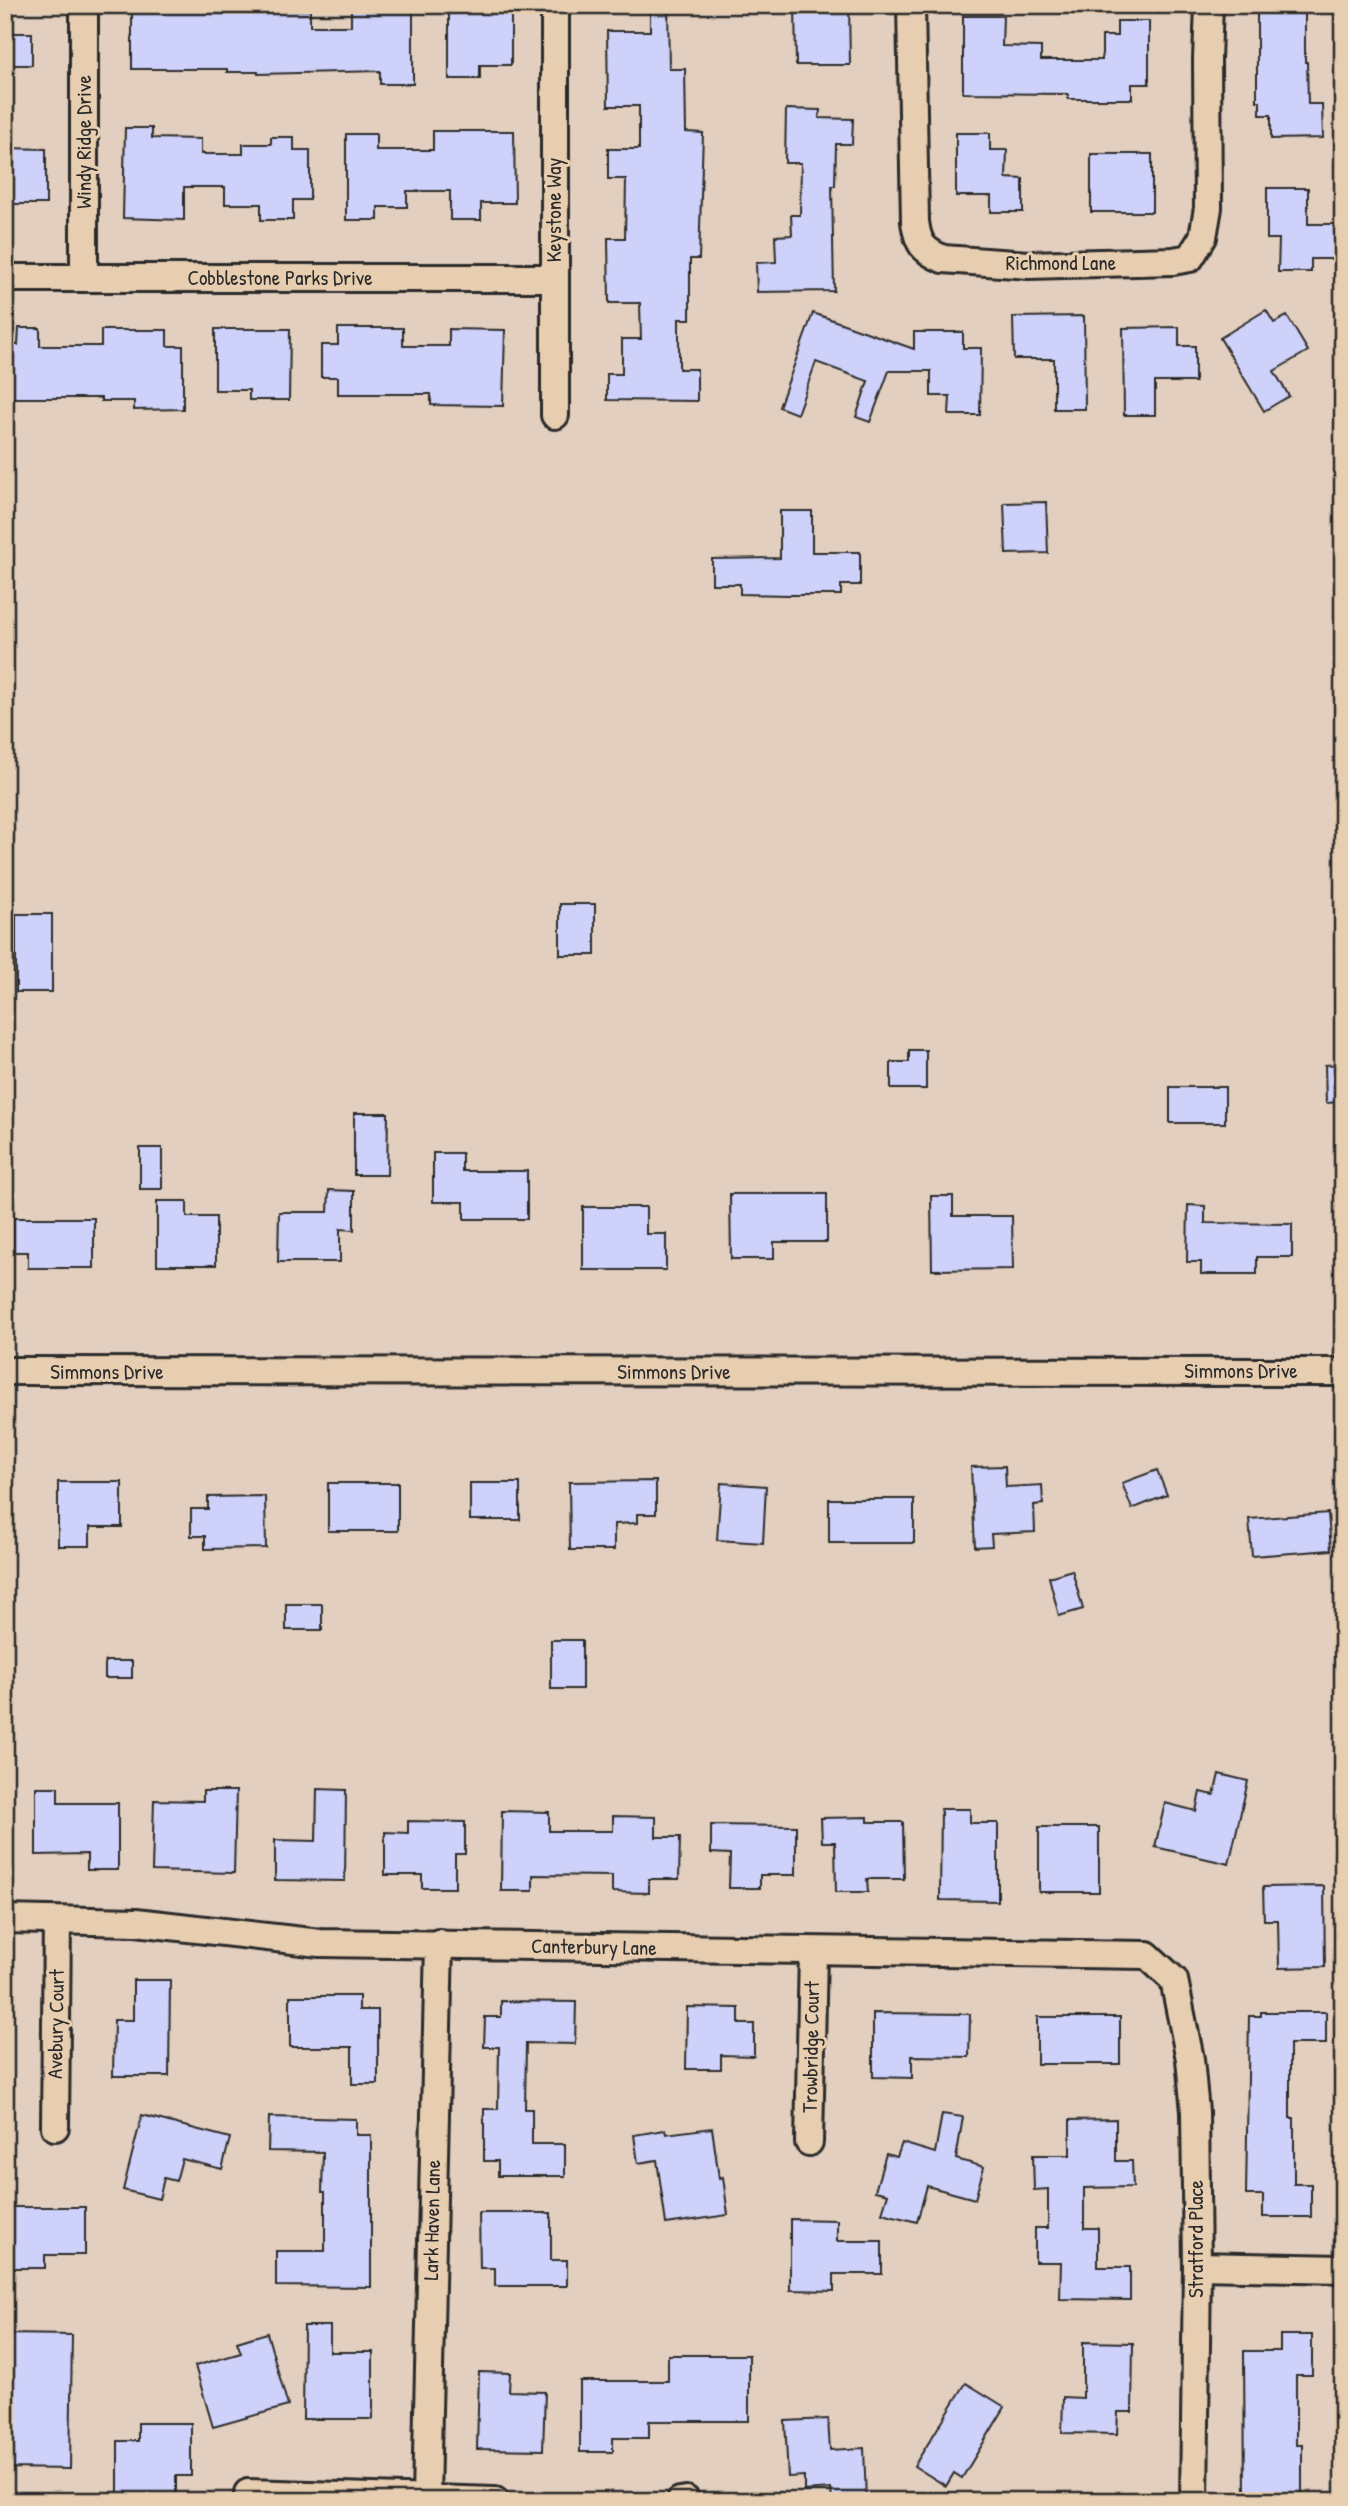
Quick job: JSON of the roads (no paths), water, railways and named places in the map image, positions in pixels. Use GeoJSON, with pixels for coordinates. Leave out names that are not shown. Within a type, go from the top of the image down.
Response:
{"type":"FeatureCollection","features":[{"type":"Feature","properties":{"kind":"street","name":"Windy Ridge Drive"},"geometry":{"type":"LineString","coordinates":[[84,5],[84,278]]}},
{"type":"Feature","properties":{"kind":"street","name":"Keystone Way"},"geometry":{"type":"LineString","coordinates":[[555,5],[555,415]]}},
{"type":"Feature","properties":{"kind":"street","name":"Richmond Lane"},"geometry":{"type":"LineString","coordinates":[[911,5],[915,222],[918,241],[931,254],[943,259],[1029,265],[1173,261],[1190,258],[1203,237],[1208,208],[1209,5]]}},
{"type":"Feature","properties":{"kind":"street","name":"Cobblestone Parks Drive"},"geometry":{"type":"LineString","coordinates":[[5,278],[554,278]]}},
{"type":"Feature","properties":{"kind":"street","name":"Simmons Drive"},"geometry":{"type":"LineString","coordinates":[[5,1371],[1343,1372]]}},
{"type":"Feature","properties":{"kind":"street","name":"Canterbury Lane"},"geometry":{"type":"LineString","coordinates":[[5,1919],[136,1923],[320,1943],[1147,1955],[1174,1980]]}},
{"type":"Feature","properties":{"kind":"street","name":"Avebury Court"},"geometry":{"type":"LineString","coordinates":[[55,2127],[57,1921]]}},
{"type":"Feature","properties":{"kind":"street","name":"Lark Haven Lane"},"geometry":{"type":"LineString","coordinates":[[426,2497],[439,1944]]}},
{"type":"Feature","properties":{"kind":"street","name":"Trowbridge Court"},"geometry":{"type":"LineString","coordinates":[[809,2141],[813,1952]]}},
{"type":"Feature","properties":{"kind":"street","name":"Stratford Place"},"geometry":{"type":"LineString","coordinates":[[1174,1980],[1190,2059],[1195,2112],[1197,2266],[1194,2501]]}},
{"type":"Feature","properties":{"kind":"street"},"geometry":{"type":"LineString","coordinates":[[1197,2266],[1343,2269]]}},
{"type":"Feature","properties":{"kind":"street"},"geometry":{"type":"LineString","coordinates":[[248,2493],[495,2501]]}},
{"type":"Feature","properties":{"kind":"street"},"geometry":{"type":"LineString","coordinates":[[680,2501],[686,2500]]}}]}
